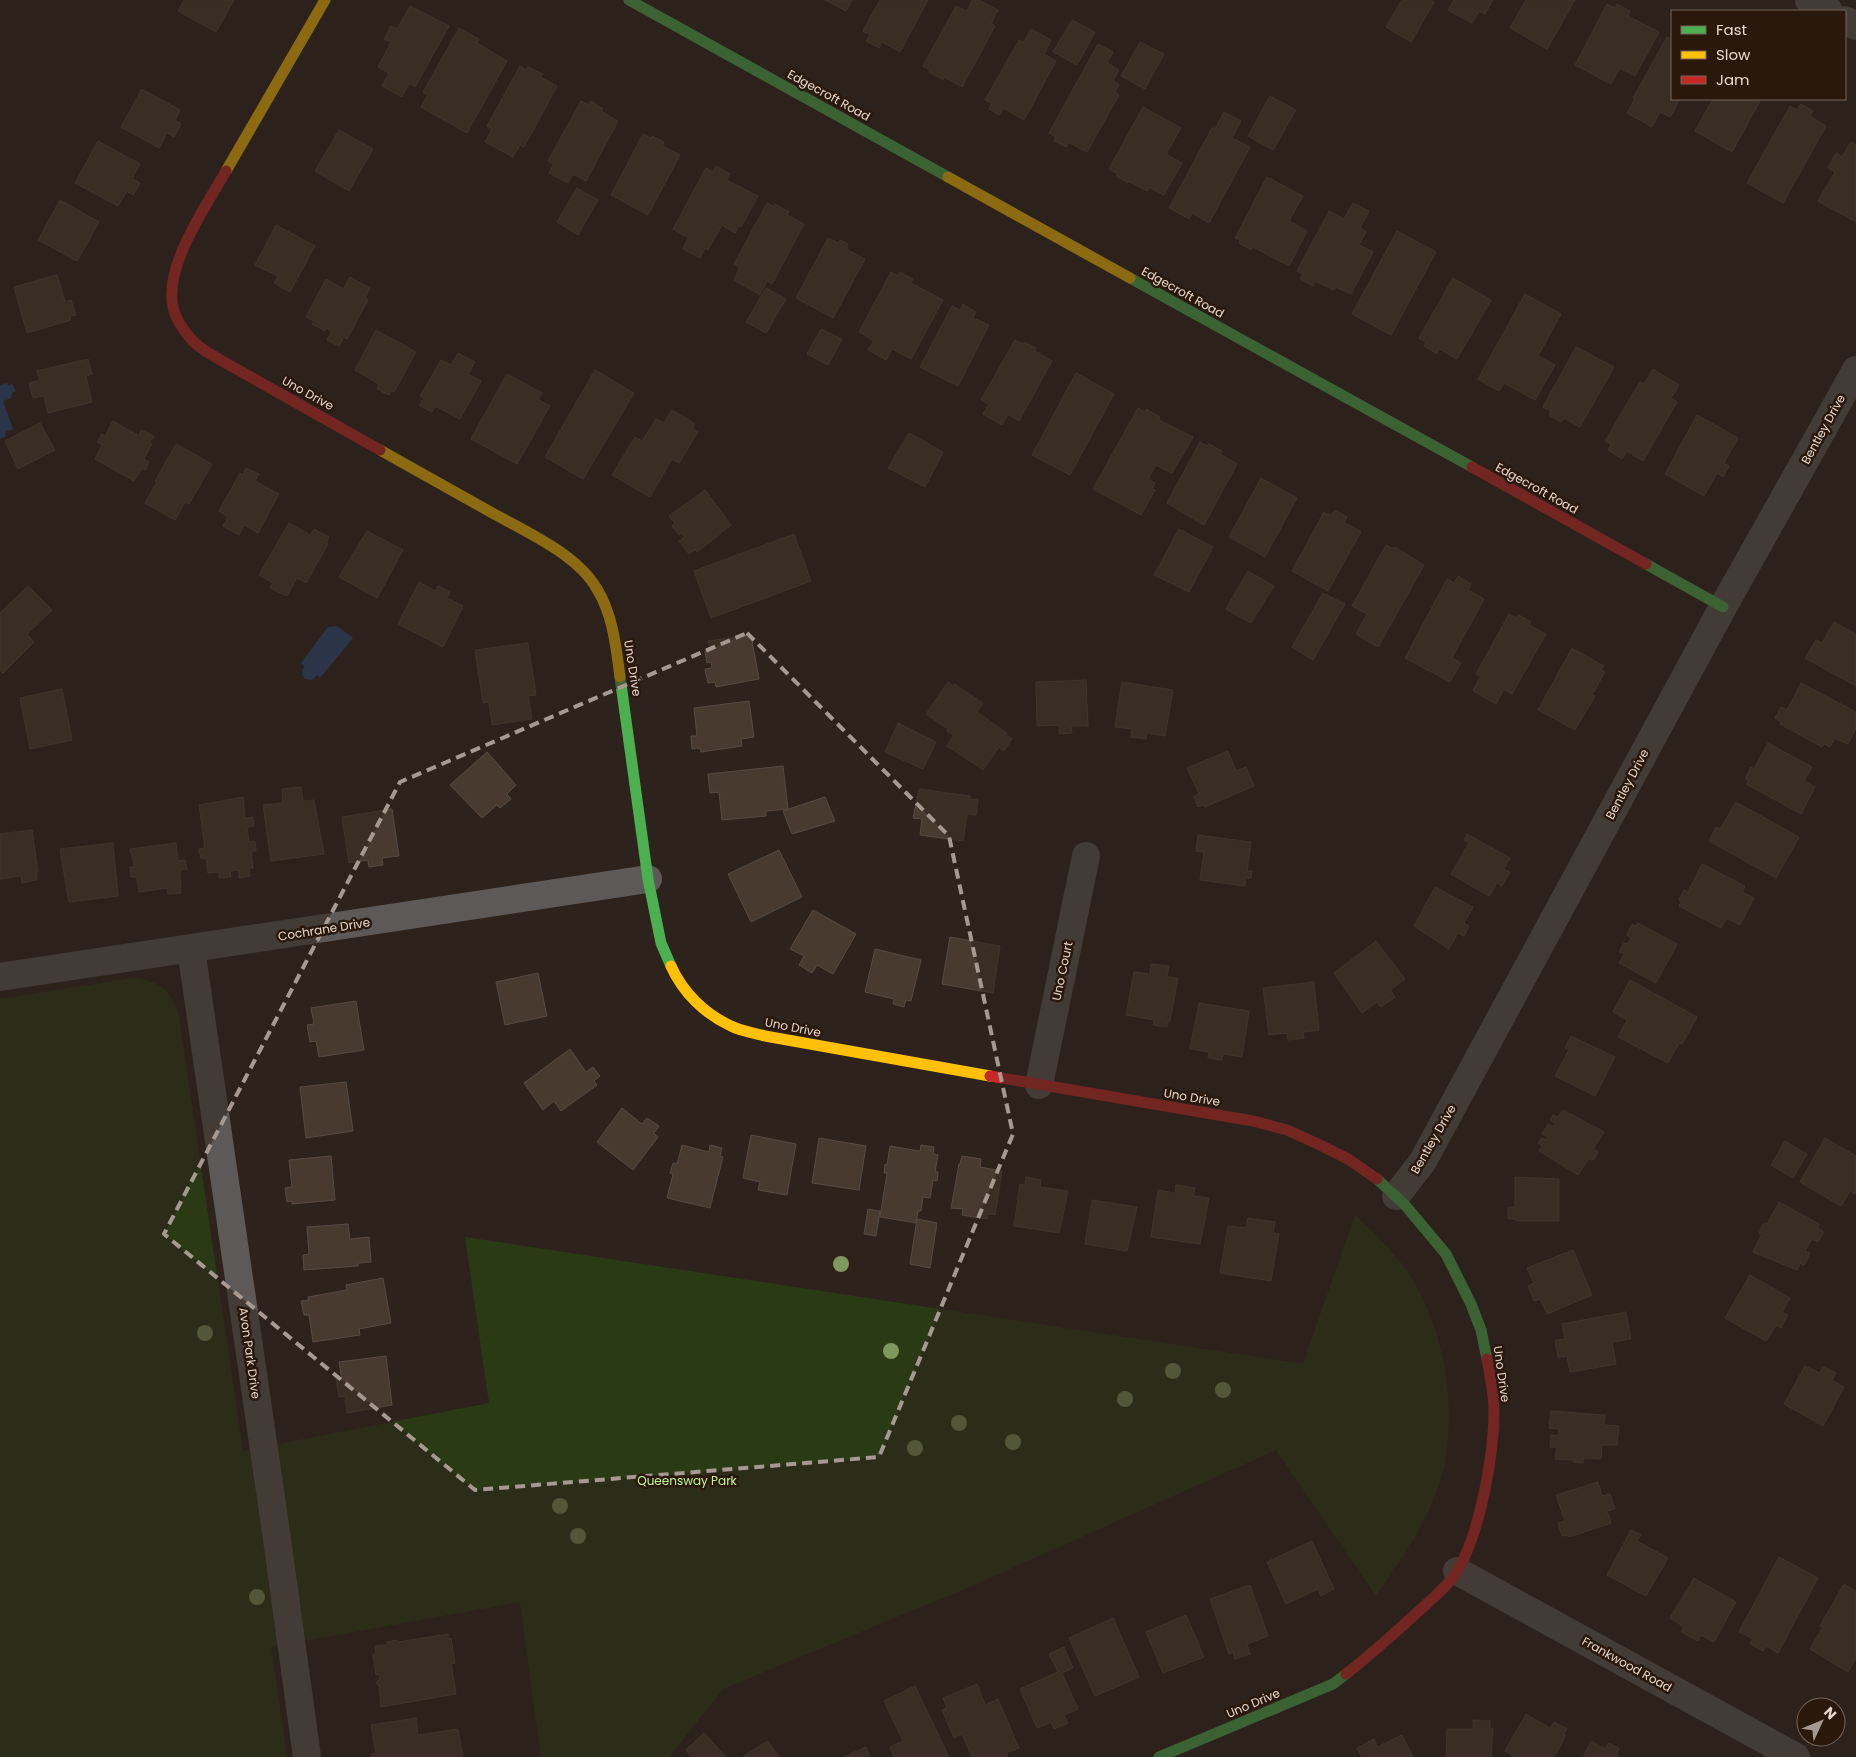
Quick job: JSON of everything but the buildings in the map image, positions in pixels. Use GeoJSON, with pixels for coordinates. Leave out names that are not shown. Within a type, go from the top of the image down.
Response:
{"type":"FeatureCollection","features":[{"type":"Feature","properties":{"kind":"street","name":"Uno Drive"},"geometry":{"type":"LineString","coordinates":[[325,0],[192,230],[178,264],[170,293],[176,319],[193,341],[218,358],[535,537],[574,563],[597,587],[609,615],[616,647],[648,880],[661,943],[678,981],[702,1009],[732,1027],[765,1036],[1254,1121],[1287,1130],[1348,1159],[1377,1179],[1396,1196],[1441,1248],[1459,1278],[1481,1330],[1492,1384],[1494,1411],[1492,1440],[1484,1493],[1469,1546],[1457,1571],[1440,1592],[1378,1649],[1333,1684],[1159,1757]]}},
{"type":"Feature","properties":{"kind":"street","name":"Edgecroft Road"},"geometry":{"type":"LineString","coordinates":[[629,0],[1723,607]]}},
{"type":"Feature","properties":{"kind":"street"},"geometry":{"type":"LineString","coordinates":[[1809,0],[1827,10]]}},
{"type":"Feature","properties":{"kind":"street","name":"Bentley Drive"},"geometry":{"type":"LineString","coordinates":[[1396,1196],[1428,1152],[1723,607],[1856,370]]}},
{"type":"Feature","properties":{"kind":"street","name":"Uno Court"},"geometry":{"type":"LineString","coordinates":[[1039,1085],[1086,856]]}},
{"type":"Feature","properties":{"kind":"street","name":"Cochrane Drive"},"geometry":{"type":"LineString","coordinates":[[0,977],[191,950],[648,880]]}},
{"type":"Feature","properties":{"kind":"street","name":"Avon Park Drive"},"geometry":{"type":"LineString","coordinates":[[191,950],[307,1757]]}},
{"type":"Feature","properties":{"kind":"street","name":"Frankwood Road"},"geometry":{"type":"LineString","coordinates":[[1457,1571],[1796,1757]]}},
{"type":"Feature","properties":{"kind":"highlighted area"},"geometry":{"type":"Polygon","coordinates":[[[747,633],[949,836],[1013,1134],[879,1457],[475,1490],[164,1234],[400,782],[747,633]]]}},
{"type":"Feature","properties":{"kind":"green space","name":"Queensway Park"},"geometry":{"type":"Polygon","coordinates":[[[133,978],[149,981],[161,987],[166,991],[178,1011],[243,1451],[489,1403],[465,1237],[1303,1364],[1355,1215],[1389,1249],[1407,1271],[1430,1315],[1438,1338],[1444,1363],[1449,1412],[1445,1461],[1434,1498],[1414,1538],[1376,1596],[1276,1450],[974,1585],[723,1689],[669,1757],[541,1757],[520,1602],[271,1647],[287,1757],[0,1757],[0,999],[133,978]]]}},
{"type":"Feature","properties":{"kind":"water"},"geometry":{"type":"Polygon","coordinates":[[[7,383],[8,385],[12,384],[16,391],[12,393],[11,398],[3,401],[13,429],[5,432],[6,436],[0,439],[0,385],[7,383]]]}},
{"type":"Feature","properties":{"kind":"water"},"geometry":{"type":"Polygon","coordinates":[[[337,626],[353,638],[320,678],[317,675],[312,680],[305,679],[302,674],[304,666],[301,663],[328,627],[337,626]]]}},
{"type":"Feature","properties":{"kind":"traffic: fast"},"geometry":{"type":"LineString","coordinates":[[629,0],[948,177]]}},
{"type":"Feature","properties":{"kind":"traffic: fast"},"geometry":{"type":"LineString","coordinates":[[1130,278],[1472,467]]}},
{"type":"Feature","properties":{"kind":"traffic: fast"},"geometry":{"type":"LineString","coordinates":[[1646,564],[1723,607]]}},
{"type":"Feature","properties":{"kind":"traffic: fast"},"geometry":{"type":"LineString","coordinates":[[620,677],[648,879],[661,943],[671,966]]}},
{"type":"Feature","properties":{"kind":"traffic: fast"},"geometry":{"type":"LineString","coordinates":[[1377,1179],[1405,1205],[1446,1254],[1471,1304],[1481,1330],[1487,1359]]}},
{"type":"Feature","properties":{"kind":"traffic: fast"},"geometry":{"type":"LineString","coordinates":[[1159,1757],[1333,1684],[1346,1674]]}},
{"type":"Feature","properties":{"kind":"traffic: slow"},"geometry":{"type":"LineString","coordinates":[[226,171],[325,0]]}},
{"type":"Feature","properties":{"kind":"traffic: slow"},"geometry":{"type":"LineString","coordinates":[[948,177],[1130,278]]}},
{"type":"Feature","properties":{"kind":"traffic: slow"},"geometry":{"type":"LineString","coordinates":[[380,450],[532,534],[563,553],[576,564],[597,589],[607,610],[613,632],[620,677]]}},
{"type":"Feature","properties":{"kind":"traffic: slow"},"geometry":{"type":"LineString","coordinates":[[671,966],[688,994],[696,1002],[721,1021],[739,1029],[765,1036],[990,1076]]}},
{"type":"Feature","properties":{"kind":"traffic: jam"},"geometry":{"type":"LineString","coordinates":[[226,171],[190,233],[176,268],[172,285],[172,300],[179,322],[192,340],[204,350],[380,450]]}},
{"type":"Feature","properties":{"kind":"traffic: jam"},"geometry":{"type":"LineString","coordinates":[[1472,467],[1646,564]]}},
{"type":"Feature","properties":{"kind":"traffic: jam"},"geometry":{"type":"LineString","coordinates":[[990,1076],[1253,1121],[1287,1130],[1348,1159],[1377,1179]]}},
{"type":"Feature","properties":{"kind":"traffic: jam"},"geometry":{"type":"LineString","coordinates":[[1346,1674],[1385,1642],[1441,1591],[1458,1570],[1466,1554],[1479,1515],[1491,1449],[1494,1404],[1487,1359]]}}]}
